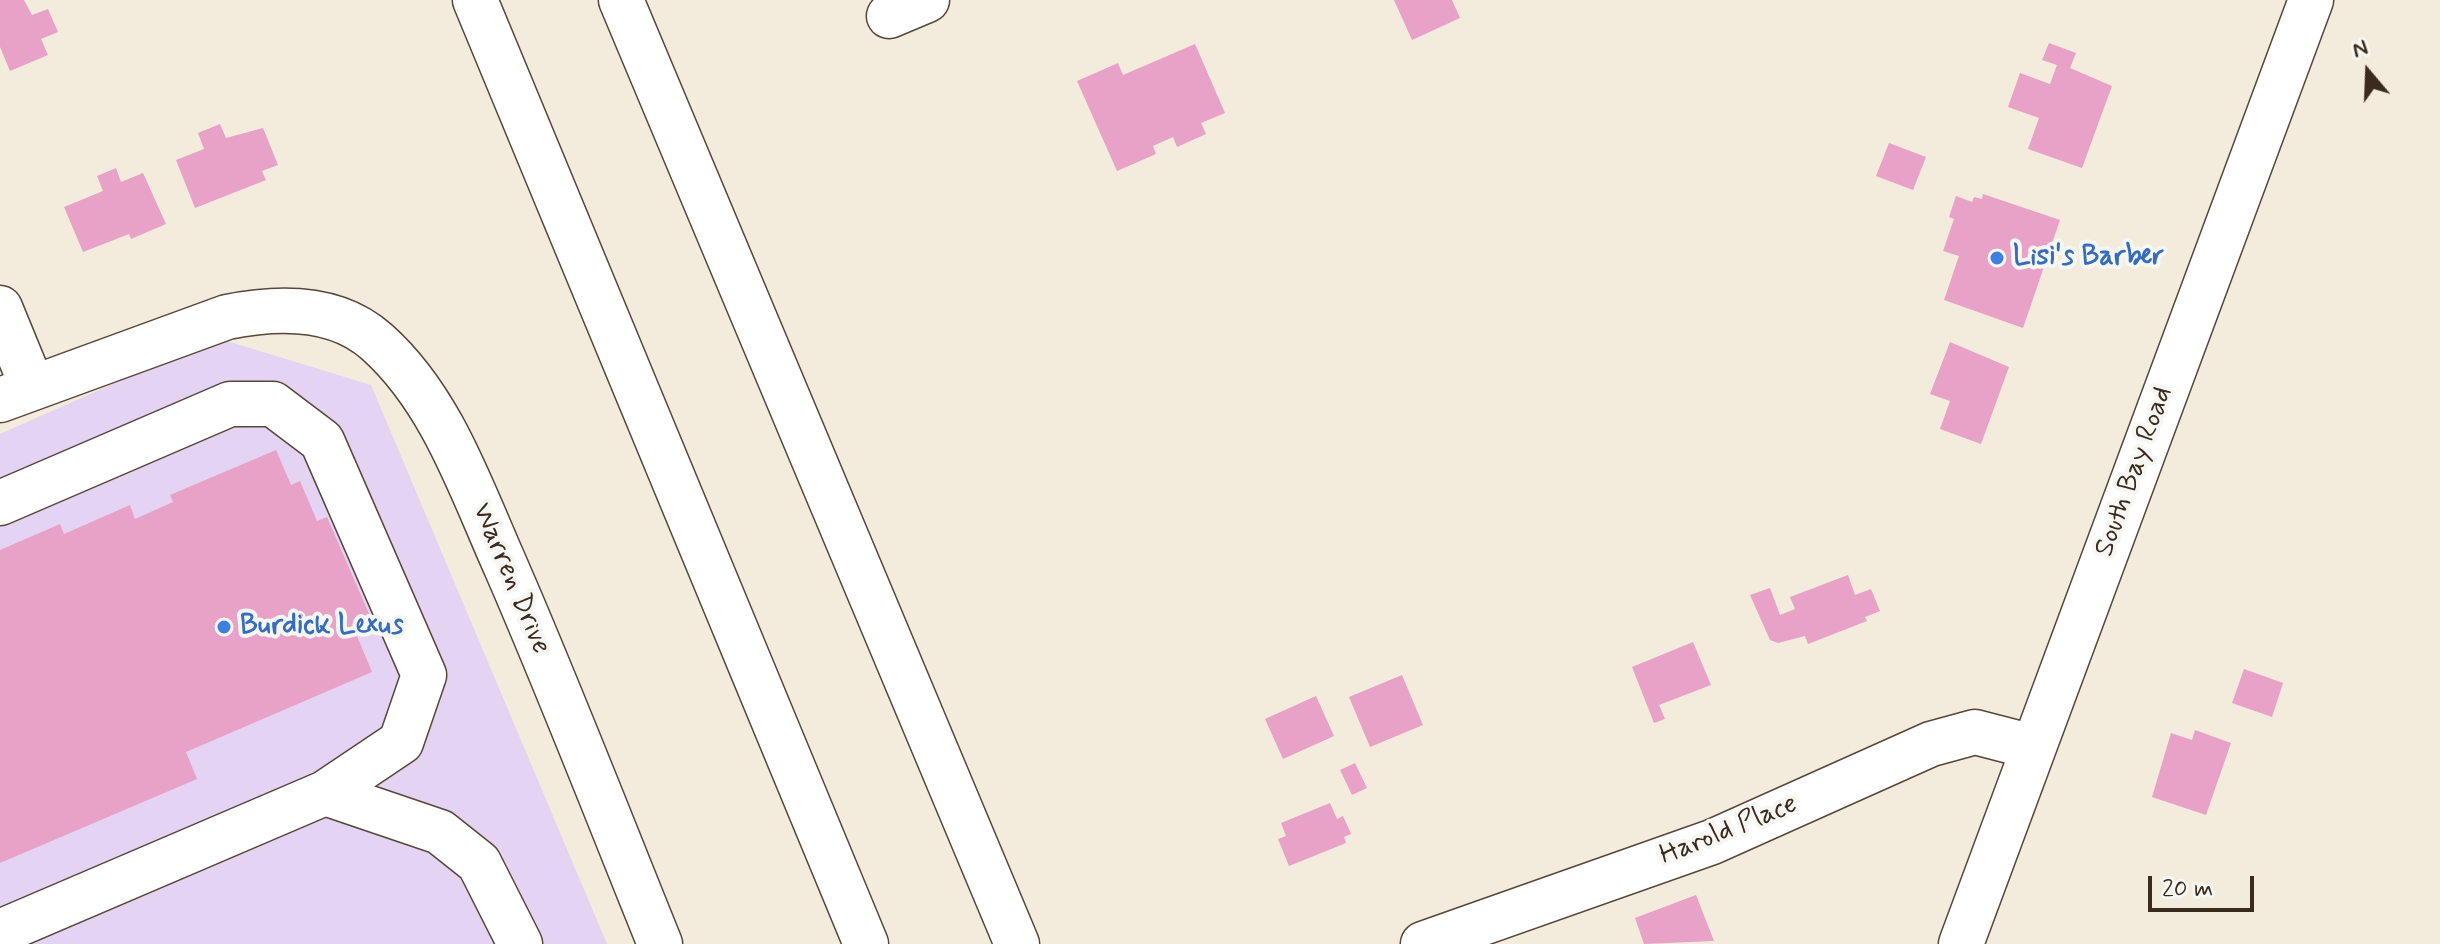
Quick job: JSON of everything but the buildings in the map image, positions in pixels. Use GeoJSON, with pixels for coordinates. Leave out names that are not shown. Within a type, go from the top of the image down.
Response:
{"type":"FeatureCollection","features":[{"type":"Feature","properties":{"kind":"main road"},"geometry":{"type":"LineString","coordinates":[[475,0],[866,944]]}},
{"type":"Feature","properties":{"kind":"main road"},"geometry":{"type":"LineString","coordinates":[[621,0],[1017,944]]}},
{"type":"Feature","properties":{"kind":"main road","name":"South Bay Road"},"geometry":{"type":"LineString","coordinates":[[1961,944],[2311,0]]}},
{"type":"Feature","properties":{"kind":"main road"},"geometry":{"type":"LineString","coordinates":[[0,308],[16,393]]}},
{"type":"Feature","properties":{"kind":"main road","name":"Warren Drive"},"geometry":{"type":"LineString","coordinates":[[16,393],[227,317],[264,310],[325,314],[375,340],[424,395],[458,458],[538,642],[660,944]]}},
{"type":"Feature","properties":{"kind":"main road"},"geometry":{"type":"LineString","coordinates":[[0,503],[230,404],[273,404],[322,441],[424,675],[401,742],[325,793],[0,932]]}},
{"type":"Feature","properties":{"kind":"main road","name":"Harold Place"},"geometry":{"type":"LineString","coordinates":[[1423,944],[1712,842],[1931,744],[1975,732],[2033,747]]}},
{"type":"Feature","properties":{"kind":"main road"},"geometry":{"type":"LineString","coordinates":[[325,793],[440,832],[479,863],[520,944]]}},
{"type":"Feature","properties":{"kind":"shaded area"},"geometry":{"type":"Polygon","coordinates":[[[217,338],[371,385],[607,944],[0,944],[0,434],[217,338]]]}},
{"type":"Feature","properties":{"kind":"place","name":"Lisi's Barber"},"geometry":{"type":"Point","coordinates":[1997,258]}},
{"type":"Feature","properties":{"kind":"place","name":"Burdick Lexus"},"geometry":{"type":"Point","coordinates":[224,627]}}]}
